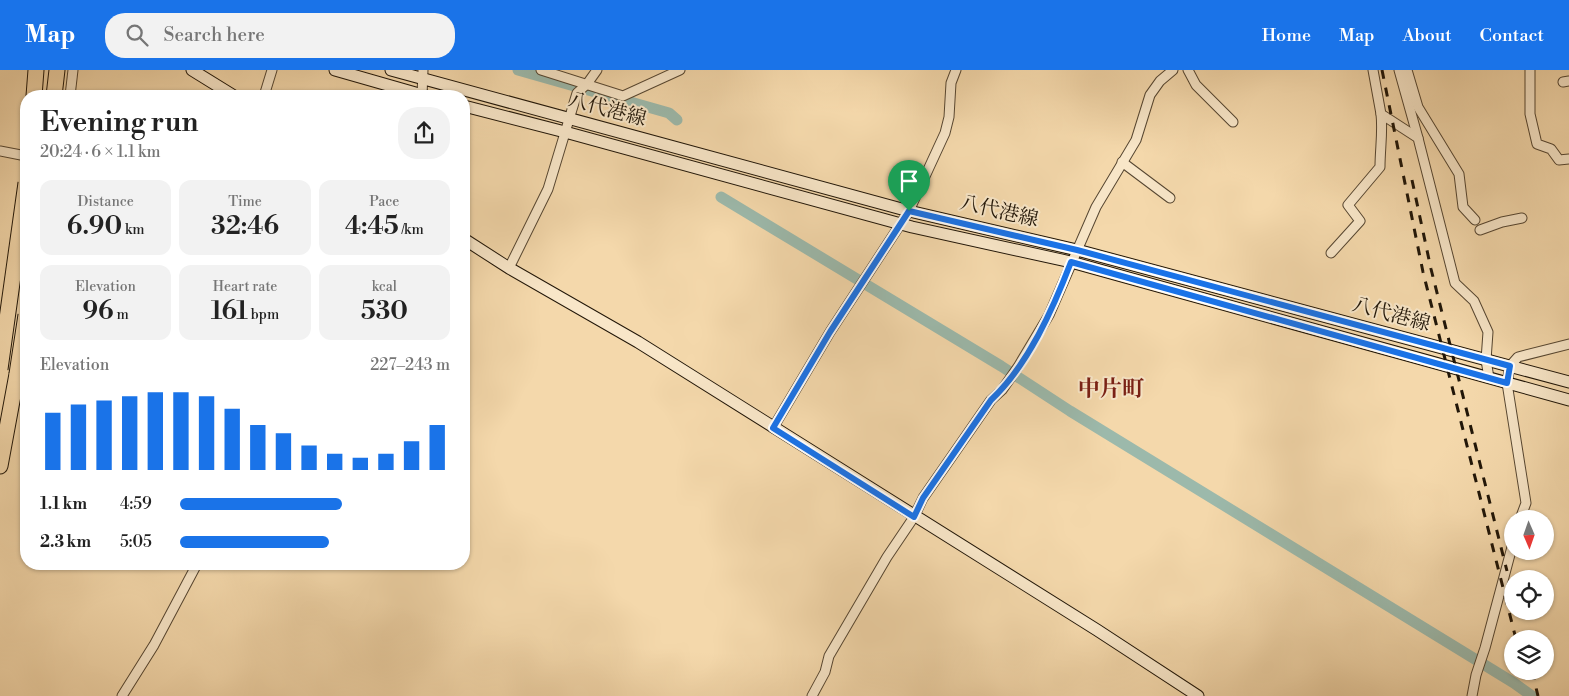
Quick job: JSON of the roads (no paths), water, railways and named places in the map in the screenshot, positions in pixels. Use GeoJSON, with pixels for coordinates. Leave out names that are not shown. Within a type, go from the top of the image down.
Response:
{"type":"FeatureCollection","features":[{"type":"Feature","properties":{"kind":"highway"},"geometry":{"type":"LineString","coordinates":[[34,90],[36,70]]}},
{"type":"Feature","properties":{"kind":"highway"},"geometry":{"type":"LineString","coordinates":[[55,90],[58,70]]}},
{"type":"Feature","properties":{"kind":"highway"},"geometry":{"type":"LineString","coordinates":[[0,369],[20,227]]}},
{"type":"Feature","properties":{"kind":"highway"},"geometry":{"type":"LineString","coordinates":[[0,466],[20,378]]}},
{"type":"Feature","properties":{"kind":"main road"},"geometry":{"type":"LineString","coordinates":[[192,70],[224,90]]}},
{"type":"Feature","properties":{"kind":"main road"},"geometry":{"type":"LineString","coordinates":[[335,70],[403,90]]}},
{"type":"Feature","properties":{"kind":"main road","name":"八代港線"},"geometry":{"type":"LineString","coordinates":[[391,70],[423,74],[570,120],[909,211],[1077,250],[1569,382]]}},
{"type":"Feature","properties":{"kind":"main road","name":"八代港線"},"geometry":{"type":"LineString","coordinates":[[470,108],[901,224],[1071,262],[1569,400]]}},
{"type":"Feature","properties":{"kind":"main road"},"geometry":{"type":"LineString","coordinates":[[470,243],[509,268],[638,342],[1198,696]]}},
{"type":"Feature","properties":{"kind":"street"},"geometry":{"type":"LineString","coordinates":[[71,90],[73,70]]}},
{"type":"Feature","properties":{"kind":"street"},"geometry":{"type":"LineString","coordinates":[[266,90],[272,70]]}},
{"type":"Feature","properties":{"kind":"street"},"geometry":{"type":"LineString","coordinates":[[541,70],[624,96],[680,70]]}},
{"type":"Feature","properties":{"kind":"street"},"geometry":{"type":"LineString","coordinates":[[509,268],[548,189],[577,93],[596,70]]}},
{"type":"Feature","properties":{"kind":"street"},"geometry":{"type":"LineString","coordinates":[[773,428],[830,332],[909,211],[945,133],[949,117],[951,83],[956,70]]}},
{"type":"Feature","properties":{"kind":"street"},"geometry":{"type":"LineString","coordinates":[[812,696],[825,672],[828,656],[887,557],[914,517],[923,498],[991,400],[1002,390],[1018,367],[1050,314],[1096,207],[1136,140],[1150,95],[1160,81],[1173,70]]}},
{"type":"Feature","properties":{"kind":"street"},"geometry":{"type":"LineString","coordinates":[[1188,70],[1196,85],[1233,122]]}},
{"type":"Feature","properties":{"kind":"street"},"geometry":{"type":"LineString","coordinates":[[1330,253],[1360,221],[1348,205],[1380,167],[1383,129],[1373,70]]}},
{"type":"Feature","properties":{"kind":"street"},"geometry":{"type":"LineString","coordinates":[[1399,70],[1456,283],[1474,301],[1488,332],[1486,360],[1490,378]]}},
{"type":"Feature","properties":{"kind":"street"},"geometry":{"type":"LineString","coordinates":[[1407,70],[1418,107],[1459,174],[1463,207],[1474,220]]}},
{"type":"Feature","properties":{"kind":"street"},"geometry":{"type":"LineString","coordinates":[[1530,70],[1530,114],[1537,144],[1551,149],[1559,160],[1569,159]]}},
{"type":"Feature","properties":{"kind":"street"},"geometry":{"type":"LineString","coordinates":[[423,74],[423,90]]}},
{"type":"Feature","properties":{"kind":"street"},"geometry":{"type":"LineString","coordinates":[[1381,114],[1418,138]]}},
{"type":"Feature","properties":{"kind":"street"},"geometry":{"type":"LineString","coordinates":[[0,151],[20,155]]}},
{"type":"Feature","properties":{"kind":"street"},"geometry":{"type":"LineString","coordinates":[[1122,162],[1170,198]]}},
{"type":"Feature","properties":{"kind":"street"},"geometry":{"type":"LineString","coordinates":[[1480,230],[1502,222],[1522,218]]}},
{"type":"Feature","properties":{"kind":"street"},"geometry":{"type":"LineString","coordinates":[[1523,510],[1526,503],[1507,383],[1510,366],[1518,356],[1569,344]]}},
{"type":"Feature","properties":{"kind":"street"},"geometry":{"type":"LineString","coordinates":[[0,348],[20,367]]}},
{"type":"Feature","properties":{"kind":"street"},"geometry":{"type":"LineString","coordinates":[[1472,696],[1508,560]]}},
{"type":"Feature","properties":{"kind":"street"},"geometry":{"type":"LineString","coordinates":[[122,696],[154,645],[194,570]]}},
{"type":"Feature","properties":{"kind":"waterway"},"geometry":{"type":"LineString","coordinates":[[518,70],[669,113],[677,120]]}},
{"type":"Feature","properties":{"kind":"waterway"},"geometry":{"type":"LineString","coordinates":[[721,197],[1001,366],[1070,411],[1514,683],[1532,696]]}},
{"type":"Feature","properties":{"kind":"railway"},"geometry":{"type":"LineString","coordinates":[[1382,70],[1423,272],[1514,630]]}},
{"type":"Feature","properties":{"kind":"railway"},"geometry":{"type":"LineString","coordinates":[[1412,180],[1431,269],[1507,570]]}},
{"type":"Feature","properties":{"kind":"railway"},"geometry":{"type":"LineString","coordinates":[[1534,680],[1538,696]]}},
{"type":"Feature","properties":{"kind":"district","name":"中片町"},"geometry":{"type":"Point","coordinates":[1111,389]}}]}
